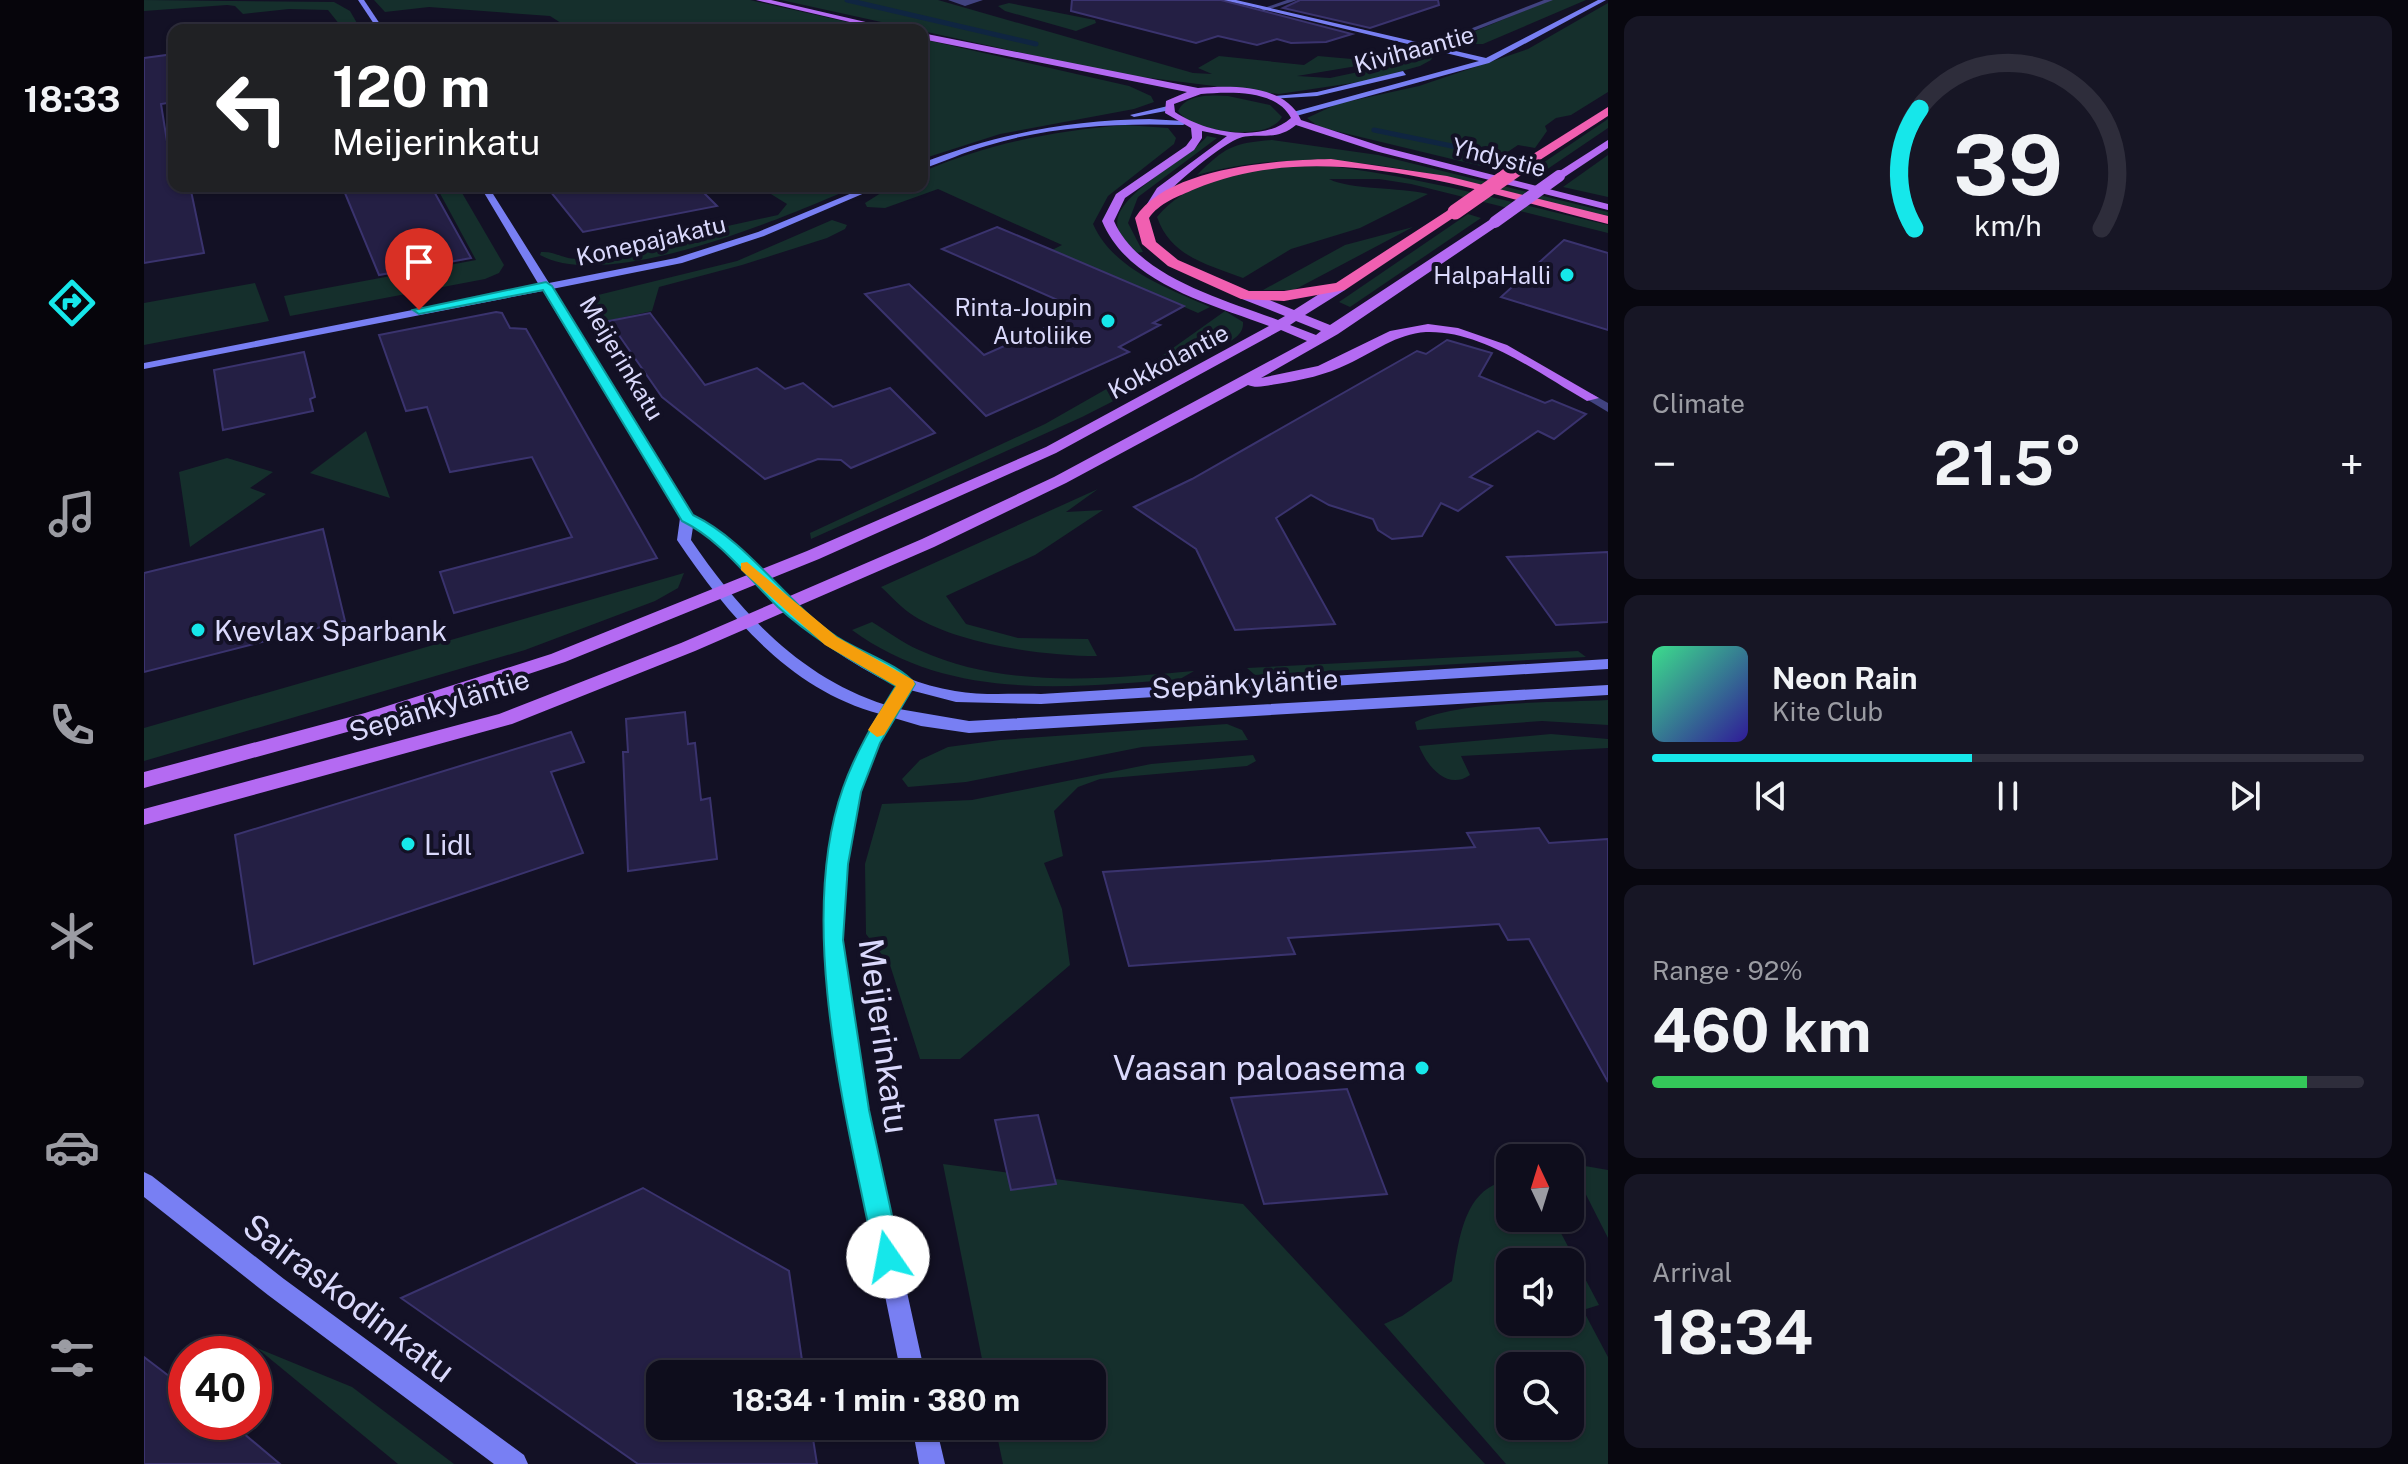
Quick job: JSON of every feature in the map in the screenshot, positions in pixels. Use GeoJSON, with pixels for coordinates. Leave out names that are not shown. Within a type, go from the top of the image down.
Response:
{"type":"FeatureCollection","features":[{"type":"Feature","properties":{"kind":"highway","name":"Kokkolantie"},"geometry":{"type":"LineString","coordinates":[[1340,287],[1608,111]]}},
{"type":"Feature","properties":{"kind":"highway"},"geometry":{"type":"LineString","coordinates":[[1340,287],[1284,296],[1247,296],[1173,263],[1149,244],[1142,218],[1153,204],[1223,172],[1252,165],[1321,162],[1411,174],[1608,220]]}},
{"type":"Feature","properties":{"kind":"main road"},"geometry":{"type":"LineString","coordinates":[[760,0],[869,24]]}},
{"type":"Feature","properties":{"kind":"main road"},"geometry":{"type":"LineString","coordinates":[[1227,0],[1486,61]]}},
{"type":"Feature","properties":{"kind":"main road","name":"Kivihaantie"},"geometry":{"type":"LineString","coordinates":[[1296,118],[1486,61],[1603,0]]}},
{"type":"Feature","properties":{"kind":"main road"},"geometry":{"type":"LineString","coordinates":[[362,1],[377,24]]}},
{"type":"Feature","properties":{"kind":"main road","name":"Kivihaantie"},"geometry":{"type":"LineString","coordinates":[[1270,97],[1293,97],[1352,87],[1467,55],[1565,22]]}},
{"type":"Feature","properties":{"kind":"main road"},"geometry":{"type":"LineString","coordinates":[[928,37],[1108,76],[1199,91],[1227,90],[1270,97]]}},
{"type":"Feature","properties":{"kind":"main road"},"geometry":{"type":"LineString","coordinates":[[1108,76],[1153,91],[1190,126],[1197,138],[1190,148],[1120,196],[1108,221],[1115,239],[1125,252],[1157,272],[1318,340]]}},
{"type":"Feature","properties":{"kind":"main road"},"geometry":{"type":"LineString","coordinates":[[928,164],[1020,133],[1088,124],[1168,106],[1199,91]]}},
{"type":"Feature","properties":{"kind":"main road","name":"Yhdystie"},"geometry":{"type":"LineString","coordinates":[[1270,97],[1292,108],[1296,118],[1379,149],[1608,207]]}},
{"type":"Feature","properties":{"kind":"main road"},"geometry":{"type":"LineString","coordinates":[[1088,124],[1190,126],[1237,134],[1263,134],[1282,129],[1296,118]]}},
{"type":"Feature","properties":{"kind":"main road"},"geometry":{"type":"LineString","coordinates":[[1153,204],[1161,190],[1237,134]]}},
{"type":"Feature","properties":{"kind":"main road","name":"Yhdystie"},"geometry":{"type":"LineString","coordinates":[[1263,134],[1379,149]]}},
{"type":"Feature","properties":{"kind":"main road","name":"Kokkolantie"},"geometry":{"type":"LineString","coordinates":[[743,623],[1060,480],[1238,386],[1333,331],[1608,143]]}},
{"type":"Feature","properties":{"kind":"main road","name":"Meijerinkatu"},"geometry":{"type":"LineString","coordinates":[[488,192],[687,518],[710,529],[757,578],[831,641],[906,684],[887,713],[851,792],[838,864],[832,940],[857,1110],[910,1360]]}},
{"type":"Feature","properties":{"kind":"main road","name":"Konepajakatu"},"geometry":{"type":"LineString","coordinates":[[144,366],[707,254],[862,192]]}},
{"type":"Feature","properties":{"kind":"main road","name":"Kokkolantie"},"geometry":{"type":"LineString","coordinates":[[718,593],[1051,450],[1296,316],[1340,287]]}},
{"type":"Feature","properties":{"kind":"main road"},"geometry":{"type":"LineString","coordinates":[[1247,296],[1333,331]]}},
{"type":"Feature","properties":{"kind":"main road"},"geometry":{"type":"LineString","coordinates":[[1238,386],[1322,369],[1403,332],[1438,328],[1499,349],[1592,398]]}},
{"type":"Feature","properties":{"kind":"main road","name":"Meijerinkatu"},"geometry":{"type":"LineString","coordinates":[[687,518],[684,540],[718,593],[743,623],[776,654],[801,670],[887,713]]}},
{"type":"Feature","properties":{"kind":"main road","name":"Sepänkyläntie"},"geometry":{"type":"LineString","coordinates":[[144,780],[369,719],[558,658],[718,593]]}},
{"type":"Feature","properties":{"kind":"main road","name":"Sepänkyläntie"},"geometry":{"type":"LineString","coordinates":[[144,817],[505,719],[743,623]]}},
{"type":"Feature","properties":{"kind":"main road","name":"Sepänkyläntie"},"geometry":{"type":"LineString","coordinates":[[906,684],[957,697],[1041,699],[1608,664]]}},
{"type":"Feature","properties":{"kind":"main road","name":"Sepänkyläntie"},"geometry":{"type":"LineString","coordinates":[[887,713],[924,723],[969,727],[1608,690]]}},
{"type":"Feature","properties":{"kind":"main road","name":"Sairaskodinkatu"},"geometry":{"type":"LineString","coordinates":[[144,1183],[515,1464]]}},
{"type":"Feature","properties":{"kind":"main road"},"geometry":{"type":"LineString","coordinates":[[927,1440],[932,1464]]}},
{"type":"Feature","properties":{"kind":"street"},"geometry":{"type":"LineString","coordinates":[[951,0],[965,4],[980,0]]}},
{"type":"Feature","properties":{"kind":"street"},"geometry":{"type":"LineString","coordinates":[[1264,9],[1294,0]]}},
{"type":"Feature","properties":{"kind":"street"},"geometry":{"type":"LineString","coordinates":[[1456,36],[1550,0]]}},
{"type":"Feature","properties":{"kind":"street"},"geometry":{"type":"LineString","coordinates":[[1592,398],[1608,408]]}},
{"type":"Feature","properties":{"kind":"green space"},"geometry":{"type":"Polygon","coordinates":[[[144,0],[334,2],[350,11],[358,24],[339,24],[328,10],[289,9],[243,14],[235,6],[227,5],[144,11],[144,0]]]}},
{"type":"Feature","properties":{"kind":"green space"},"geometry":{"type":"Polygon","coordinates":[[[374,0],[750,0],[856,24],[563,24],[550,16],[429,7],[385,12],[374,0]]]}},
{"type":"Feature","properties":{"kind":"green space"},"geometry":{"type":"Polygon","coordinates":[[[781,0],[938,0],[1193,73],[1212,74],[1198,68],[1219,56],[1304,65],[1318,56],[1363,60],[1363,65],[1297,76],[1330,78],[1419,59],[1428,51],[1434,53],[1431,60],[1420,66],[1366,81],[1279,94],[1118,74],[928,32],[928,24],[890,24],[781,0]]]}},
{"type":"Feature","properties":{"kind":"green space"},"geometry":{"type":"Polygon","coordinates":[[[1550,0],[1586,0],[1483,44],[1444,44],[1550,0]]]}},
{"type":"Feature","properties":{"kind":"green space"},"geometry":{"type":"Polygon","coordinates":[[[1009,3],[1095,20],[1096,23],[1076,31],[1005,11],[998,6],[1009,3]]]}},
{"type":"Feature","properties":{"kind":"green space"},"geometry":{"type":"Polygon","coordinates":[[[1608,3],[1608,92],[1571,115],[1556,118],[1545,126],[1547,131],[1535,148],[1518,145],[1485,167],[1319,127],[1307,118],[1337,104],[1419,86],[1528,49],[1608,3]]]}},
{"type":"Feature","properties":{"kind":"green space"},"geometry":{"type":"Polygon","coordinates":[[[928,40],[1129,86],[1151,96],[1154,102],[1134,109],[1000,134],[928,157],[928,40]]]}},
{"type":"Feature","properties":{"kind":"green space"},"geometry":{"type":"Polygon","coordinates":[[[1228,96],[1270,105],[1282,117],[1262,130],[1230,132],[1198,125],[1178,111],[1193,99],[1228,96]]]}},
{"type":"Feature","properties":{"kind":"green space"},"geometry":{"type":"Polygon","coordinates":[[[1608,119],[1608,128],[1543,172],[1534,169],[1608,119]]]}},
{"type":"Feature","properties":{"kind":"green space"},"geometry":{"type":"Polygon","coordinates":[[[1125,125],[1168,128],[1176,138],[1174,144],[1108,196],[1093,224],[1102,240],[1127,265],[1159,284],[1210,307],[1198,313],[1052,250],[1062,245],[938,189],[885,208],[867,207],[865,203],[882,192],[928,192],[928,170],[972,153],[1073,131],[1125,125]]]}},
{"type":"Feature","properties":{"kind":"green space"},"geometry":{"type":"Polygon","coordinates":[[[1207,136],[1217,138],[1138,197],[1128,223],[1143,252],[1136,253],[1120,233],[1118,220],[1123,207],[1134,194],[1207,136]]]}},
{"type":"Feature","properties":{"kind":"green space"},"geometry":{"type":"Polygon","coordinates":[[[1272,140],[1378,155],[1608,212],[1608,217],[1455,179],[1352,162],[1301,160],[1249,164],[1197,175],[1230,148],[1272,140]]]}},
{"type":"Feature","properties":{"kind":"green space"},"geometry":{"type":"Polygon","coordinates":[[[1608,155],[1608,197],[1563,187],[1608,155]]]}},
{"type":"Feature","properties":{"kind":"green space"},"geometry":{"type":"Polygon","coordinates":[[[1321,165],[1393,176],[1501,199],[1608,225],[1608,233],[1411,184],[1379,179],[1329,179],[1349,185],[1428,194],[1360,228],[1291,249],[1243,278],[1181,250],[1163,231],[1157,217],[1191,190],[1233,174],[1321,165]]]}},
{"type":"Feature","properties":{"kind":"green space"},"geometry":{"type":"Polygon","coordinates":[[[439,192],[461,192],[504,265],[499,273],[485,279],[290,316],[284,296],[476,260],[439,192]]]}},
{"type":"Feature","properties":{"kind":"green space"},"geometry":{"type":"Polygon","coordinates":[[[768,192],[843,192],[745,231],[652,258],[609,264],[571,264],[540,255],[546,252],[577,259],[778,215],[787,204],[768,192]]]}},
{"type":"Feature","properties":{"kind":"green space"},"geometry":{"type":"Polygon","coordinates":[[[1468,214],[1481,218],[1350,307],[1339,302],[1468,214]]]}},
{"type":"Feature","properties":{"kind":"green space"},"geometry":{"type":"Polygon","coordinates":[[[832,220],[847,225],[845,229],[827,238],[742,265],[659,287],[652,311],[602,322],[590,304],[594,296],[737,261],[832,220]]]}},
{"type":"Feature","properties":{"kind":"green space"},"geometry":{"type":"Polygon","coordinates":[[[1413,227],[1294,290],[1263,290],[1345,245],[1413,227]]]}},
{"type":"Feature","properties":{"kind":"green space"},"geometry":{"type":"Polygon","coordinates":[[[255,283],[269,321],[144,345],[144,303],[255,283]]]}},
{"type":"Feature","properties":{"kind":"green space"},"geometry":{"type":"Polygon","coordinates":[[[1225,311],[1243,322],[1243,327],[1237,337],[1222,346],[1082,417],[811,539],[810,533],[1045,424],[1152,363],[1225,311]]]}},
{"type":"Feature","properties":{"kind":"green space"},"geometry":{"type":"Polygon","coordinates":[[[366,431],[390,498],[310,473],[366,431]]]}},
{"type":"Feature","properties":{"kind":"green space"},"geometry":{"type":"Polygon","coordinates":[[[227,458],[273,472],[250,488],[266,494],[190,547],[179,472],[227,458]]]}},
{"type":"Feature","properties":{"kind":"green space"},"geometry":{"type":"Polygon","coordinates":[[[1098,489],[1066,512],[1103,510],[1035,555],[946,596],[966,624],[1018,638],[1088,639],[1097,656],[1028,651],[954,634],[914,616],[881,587],[1098,489]]]}},
{"type":"Feature","properties":{"kind":"green space"},"geometry":{"type":"Polygon","coordinates":[[[684,573],[678,588],[655,601],[525,650],[144,761],[144,728],[684,573]]]}},
{"type":"Feature","properties":{"kind":"green space"},"geometry":{"type":"Polygon","coordinates":[[[872,622],[919,650],[985,671],[1020,676],[1090,678],[1194,671],[1180,679],[1094,685],[1010,684],[968,679],[928,669],[889,653],[852,630],[872,622]]]}},
{"type":"Feature","properties":{"kind":"green space"},"geometry":{"type":"Polygon","coordinates":[[[1578,651],[1586,657],[1255,675],[1247,668],[1578,651]]]}},
{"type":"Feature","properties":{"kind":"green space"},"geometry":{"type":"Polygon","coordinates":[[[1608,700],[1608,725],[1542,721],[1417,730],[1415,722],[1482,706],[1608,700]]]}},
{"type":"Feature","properties":{"kind":"green space"},"geometry":{"type":"Polygon","coordinates":[[[1227,724],[1242,730],[1248,740],[1142,747],[966,782],[908,787],[902,779],[920,760],[948,747],[1000,740],[1227,724]]]}},
{"type":"Feature","properties":{"kind":"green space"},"geometry":{"type":"Polygon","coordinates":[[[1551,734],[1608,739],[1608,748],[1461,756],[1470,775],[1453,780],[1433,768],[1419,746],[1551,734]]]}},
{"type":"Feature","properties":{"kind":"green space"},"geometry":{"type":"Polygon","coordinates":[[[1253,755],[1256,761],[1247,766],[1100,779],[1078,787],[1054,811],[1063,856],[1044,863],[1062,909],[1070,965],[960,1059],[920,1059],[890,965],[866,934],[865,864],[882,804],[972,800],[1151,764],[1253,755]]]}},
{"type":"Feature","properties":{"kind":"green space"},"geometry":{"type":"Polygon","coordinates":[[[943,1164],[1243,1204],[1485,1464],[1003,1464],[998,1440],[1106,1440],[1106,1360],[982,1360],[943,1164]]]}},
{"type":"Feature","properties":{"kind":"green space"},"geometry":{"type":"Polygon","coordinates":[[[1584,1166],[1608,1170],[1608,1238],[1584,1191],[1584,1166]]]}},
{"type":"Feature","properties":{"kind":"green space"},"geometry":{"type":"Polygon","coordinates":[[[1496,1184],[1496,1232],[1560,1232],[1569,1248],[1496,1248],[1496,1336],[1584,1336],[1584,1312],[1608,1357],[1608,1464],[1506,1464],[1384,1324],[1402,1316],[1452,1281],[1466,1219],[1482,1193],[1496,1184]]]}},
{"type":"Feature","properties":{"kind":"green space"},"geometry":{"type":"Polygon","coordinates":[[[1584,1277],[1599,1305],[1584,1310],[1584,1277]]]}},
{"type":"Feature","properties":{"kind":"green space"},"geometry":{"type":"Polygon","coordinates":[[[272,1354],[352,1387],[454,1464],[398,1464],[272,1360],[272,1354]]]}},
{"type":"Feature","properties":{"kind":"building"},"geometry":{"type":"Polygon","coordinates":[[[1072,0],[1221,0],[1352,34],[1326,42],[1291,43],[1277,39],[1257,45],[1218,36],[1196,43],[1071,11],[1072,0]]]}},
{"type":"Feature","properties":{"kind":"building"},"geometry":{"type":"Polygon","coordinates":[[[1300,0],[1438,0],[1439,5],[1370,28],[1283,8],[1300,0]]]}},
{"type":"Feature","properties":{"kind":"building"},"geometry":{"type":"Polygon","coordinates":[[[168,55],[168,103],[161,104],[168,148],[168,192],[191,192],[204,253],[144,263],[144,58],[168,55]]]}},
{"type":"Feature","properties":{"kind":"building"},"geometry":{"type":"Polygon","coordinates":[[[344,192],[434,192],[471,258],[379,275],[344,192]]]}},
{"type":"Feature","properties":{"kind":"building"},"geometry":{"type":"Polygon","coordinates":[[[551,192],[703,192],[717,206],[583,232],[551,192]]]}},
{"type":"Feature","properties":{"kind":"building","name":"Rinta-Joupin Autoliike"},"geometry":{"type":"Polygon","coordinates":[[[997,227],[1184,306],[1153,323],[1160,325],[1119,347],[1129,352],[986,416],[865,294],[909,284],[984,355],[1065,319],[1052,314],[1069,305],[942,249],[997,227]]]}},
{"type":"Feature","properties":{"kind":"building","name":"HalpaHalli"},"geometry":{"type":"Polygon","coordinates":[[[1564,240],[1608,253],[1608,330],[1501,297],[1564,240]]]}},
{"type":"Feature","properties":{"kind":"building"},"geometry":{"type":"Polygon","coordinates":[[[502,313],[510,328],[526,329],[657,558],[454,613],[440,572],[572,537],[532,457],[450,472],[427,407],[406,411],[379,335],[502,313]]]}},
{"type":"Feature","properties":{"kind":"building"},"geometry":{"type":"Polygon","coordinates":[[[650,313],[705,385],[757,368],[785,389],[803,383],[833,407],[890,388],[935,433],[851,468],[841,460],[818,459],[765,479],[662,397],[609,321],[650,313]]]}},
{"type":"Feature","properties":{"kind":"building"},"geometry":{"type":"Polygon","coordinates":[[[1447,340],[1492,353],[1479,376],[1545,403],[1552,400],[1586,414],[1554,439],[1538,431],[1470,477],[1492,486],[1458,511],[1441,503],[1422,536],[1392,539],[1378,530],[1373,519],[1329,505],[1311,495],[1276,518],[1335,624],[1235,630],[1196,549],[1134,507],[1192,479],[1417,351],[1426,354],[1447,340]]]}},
{"type":"Feature","properties":{"kind":"building"},"geometry":{"type":"Polygon","coordinates":[[[304,352],[315,397],[310,399],[313,411],[223,430],[214,370],[304,352]]]}},
{"type":"Feature","properties":{"kind":"building"},"geometry":{"type":"Polygon","coordinates":[[[323,529],[345,621],[144,672],[144,573],[323,529]]]}},
{"type":"Feature","properties":{"kind":"building"},"geometry":{"type":"Polygon","coordinates":[[[1608,552],[1608,622],[1556,625],[1507,557],[1608,552]]]}},
{"type":"Feature","properties":{"kind":"building"},"geometry":{"type":"Polygon","coordinates":[[[685,712],[688,744],[695,743],[701,800],[710,798],[717,859],[628,871],[623,752],[628,752],[626,719],[685,712]]]}},
{"type":"Feature","properties":{"kind":"building","name":"Lidl"},"geometry":{"type":"Polygon","coordinates":[[[571,732],[584,762],[551,772],[583,853],[254,964],[235,835],[571,732]]]}},
{"type":"Feature","properties":{"kind":"building"},"geometry":{"type":"Polygon","coordinates":[[[1539,828],[1549,843],[1608,839],[1608,1082],[1529,939],[1508,940],[1499,924],[1288,938],[1295,954],[1129,966],[1103,872],[1475,847],[1467,833],[1539,828]]]}},
{"type":"Feature","properties":{"kind":"building"},"geometry":{"type":"Polygon","coordinates":[[[1347,1089],[1387,1194],[1264,1204],[1231,1098],[1347,1089]]]}},
{"type":"Feature","properties":{"kind":"building"},"geometry":{"type":"Polygon","coordinates":[[[1038,1115],[1056,1184],[1011,1190],[995,1120],[1038,1115]]]}},
{"type":"Feature","properties":{"kind":"building"},"geometry":{"type":"Polygon","coordinates":[[[643,1188],[789,1271],[802,1360],[646,1360],[646,1440],[813,1440],[817,1464],[638,1464],[401,1298],[643,1188]]]}},
{"type":"Feature","properties":{"kind":"building"},"geometry":{"type":"Polygon","coordinates":[[[144,1357],[168,1375],[168,1440],[251,1440],[280,1464],[144,1464],[144,1357]]]}},
{"type":"Feature","properties":{"kind":"waterway"},"geometry":{"type":"LineString","coordinates":[[847,0],[1036,44]]}},
{"type":"Feature","properties":{"kind":"waterway"},"geometry":{"type":"LineString","coordinates":[[1374,130],[1486,153]]}},
{"type":"Feature","properties":{"kind":"slow traffic"},"geometry":{"type":"LineString","coordinates":[[747,567],[831,641],[866,664],[906,684],[877,730]]}},
{"type":"Feature","properties":{"kind":"place","name":"HalpaHalli"},"geometry":{"type":"Point","coordinates":[1567,275]}},
{"type":"Feature","properties":{"kind":"place","name":"Rinta-Joupin Autoliike"},"geometry":{"type":"Point","coordinates":[1108,321]}},
{"type":"Feature","properties":{"kind":"place","name":"Kvevlax Sparbank"},"geometry":{"type":"Point","coordinates":[198,630]}},
{"type":"Feature","properties":{"kind":"place","name":"Lidl"},"geometry":{"type":"Point","coordinates":[408,844]}},
{"type":"Feature","properties":{"kind":"place","name":"Vaasan paloasema"},"geometry":{"type":"Point","coordinates":[1422,1068]}},
{"type":"Feature","properties":{"kind":"route"},"geometry":{"type":"LineString","coordinates":[[419,310],[546,286],[687,518],[710,529],[757,578],[831,641],[866,664],[906,684],[871,743],[851,792],[838,864],[832,940],[857,1110],[888,1257]]}}]}
